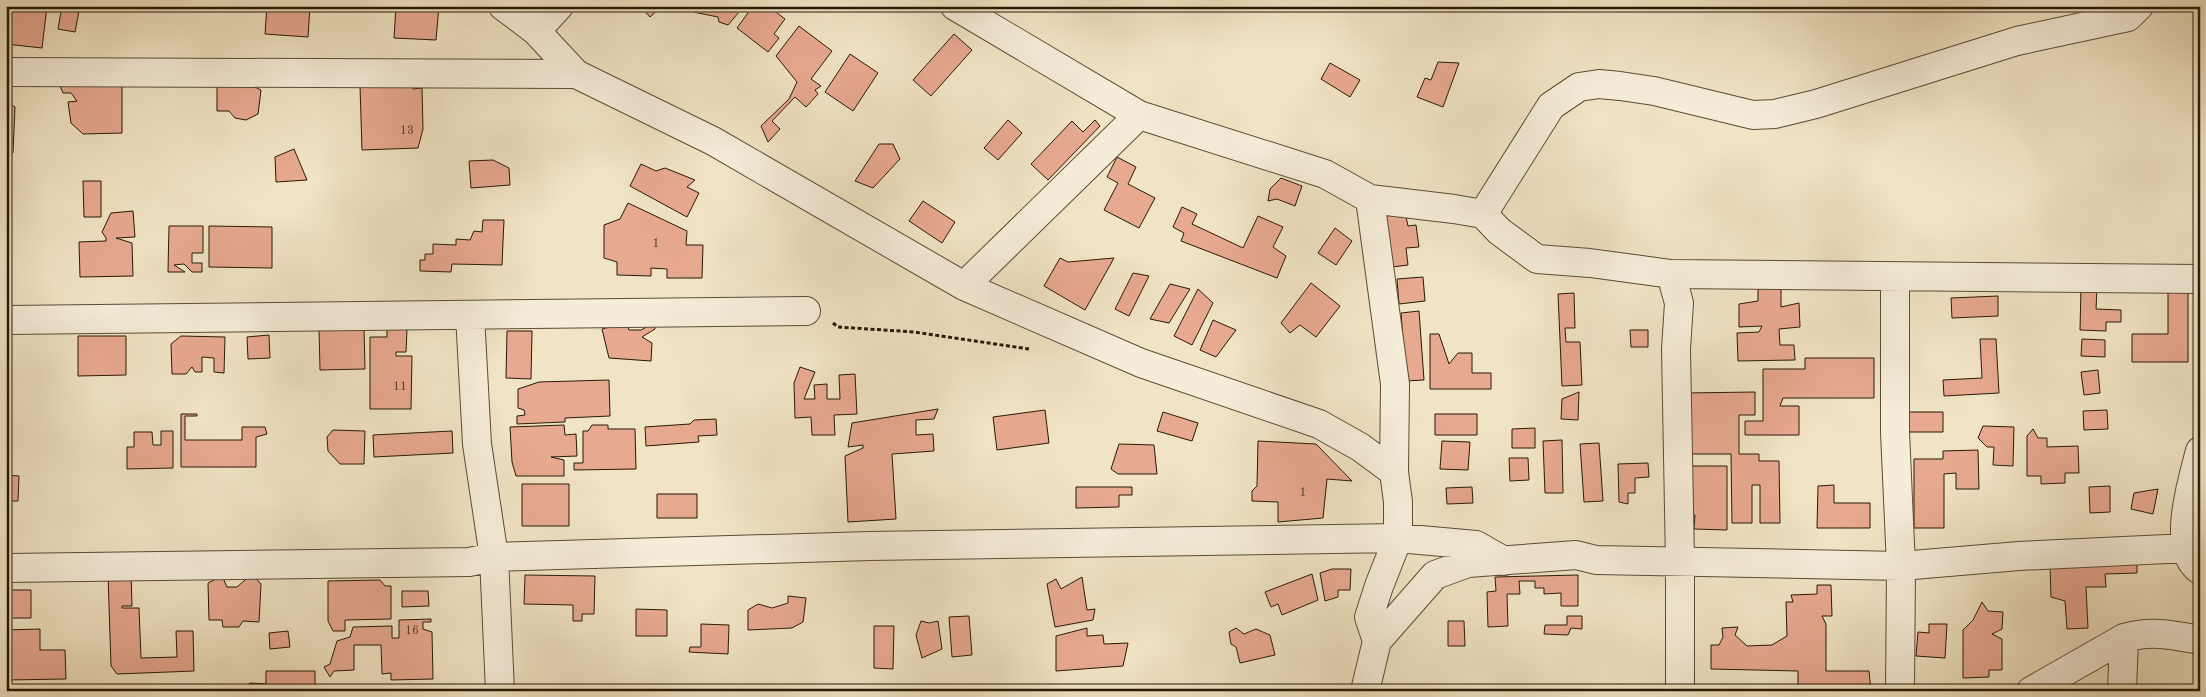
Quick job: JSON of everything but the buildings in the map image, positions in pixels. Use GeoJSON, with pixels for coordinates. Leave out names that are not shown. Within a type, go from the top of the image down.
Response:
{"type":"FeatureCollection","features":[{"type":"Feature","properties":{"kind":"street"},"geometry":{"type":"LineString","coordinates":[[503,6],[536,31],[576,74],[713,141],[964,286],[1141,363],[1319,424],[1360,447],[1394,472]]}},
{"type":"Feature","properties":{"kind":"street"},"geometry":{"type":"LineString","coordinates":[[536,31],[560,6]]}},
{"type":"Feature","properties":{"kind":"street"},"geometry":{"type":"LineString","coordinates":[[955,6],[1139,115],[1324,174],[1370,199],[1483,214],[1499,231],[1537,259],[1590,263],[1671,274],[1896,278],[2200,279]]}},
{"type":"Feature","properties":{"kind":"street"},"geometry":{"type":"LineString","coordinates":[[1483,214],[1551,106],[1579,87],[1599,84],[1620,86],[1753,115],[1775,114],[1816,104],[2017,41],[2128,17],[2139,6]]}},
{"type":"Feature","properties":{"kind":"street"},"geometry":{"type":"LineString","coordinates":[[6,72],[576,74]]}},
{"type":"Feature","properties":{"kind":"street"},"geometry":{"type":"LineString","coordinates":[[964,286],[1139,115]]}},
{"type":"Feature","properties":{"kind":"street"},"geometry":{"type":"LineString","coordinates":[[1365,691],[1376,641],[1369,618],[1379,586],[1398,538],[1398,502],[1394,472],[1395,384],[1370,199]]}},
{"type":"Feature","properties":{"kind":"street"},"geometry":{"type":"LineString","coordinates":[[1671,274],[1679,303],[1676,349],[1680,562],[1680,691]]}},
{"type":"Feature","properties":{"kind":"street"},"geometry":{"type":"LineString","coordinates":[[1896,278],[1896,432],[1901,566],[1900,691]]}},
{"type":"Feature","properties":{"kind":"street"},"geometry":{"type":"LineString","coordinates":[[6,320],[806,311]]}},
{"type":"Feature","properties":{"kind":"street"},"geometry":{"type":"LineString","coordinates":[[470,315],[477,444],[494,557],[500,691]]}},
{"type":"Feature","properties":{"kind":"street"},"geometry":{"type":"LineString","coordinates":[[1376,641],[1435,575],[1468,563],[1576,555],[1596,560],[1901,566],[2019,556],[2194,559],[2184,529],[2186,505],[2200,450]]}},
{"type":"Feature","properties":{"kind":"street"},"geometry":{"type":"LineString","coordinates":[[6,568],[469,562],[494,557],[870,546],[1398,538],[1476,546],[1504,561]]}},
{"type":"Feature","properties":{"kind":"street"},"geometry":{"type":"LineString","coordinates":[[2031,691],[2124,638],[2141,633],[2163,633],[2200,640]]}},
{"type":"Feature","properties":{"kind":"street"},"geometry":{"type":"LineString","coordinates":[[2122,691],[2124,638]]}},
{"type":"Feature","properties":{"kind":"path"},"geometry":{"type":"LineString","coordinates":[[806,311],[824,314],[838,327],[914,332],[1033,349]]}}]}
